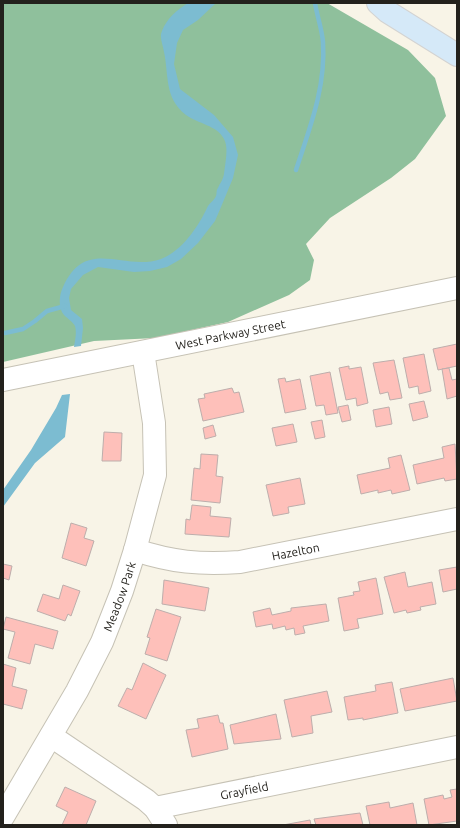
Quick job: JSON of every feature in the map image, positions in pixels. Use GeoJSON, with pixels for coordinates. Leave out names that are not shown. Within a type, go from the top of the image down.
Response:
{"type":"FeatureCollection","features":[{"type":"Feature","properties":{"kind":"main road"},"geometry":{"type":"LineString","coordinates":[[378,3],[388,12],[457,55]]}},
{"type":"Feature","properties":{"kind":"street","name":"West Parkway Street"},"geometry":{"type":"LineString","coordinates":[[3,380],[457,288]]}},
{"type":"Feature","properties":{"kind":"street","name":"Meadow Park"},"geometry":{"type":"LineString","coordinates":[[3,817],[77,691],[102,642],[122,591],[135,550],[155,475],[154,423],[143,352]]}},
{"type":"Feature","properties":{"kind":"street","name":"Hazelton"},"geometry":{"type":"LineString","coordinates":[[135,550],[163,559],[210,565],[240,562],[457,519]]}},
{"type":"Feature","properties":{"kind":"street","name":"Grayfield"},"geometry":{"type":"LineString","coordinates":[[51,736],[125,785],[160,817],[457,747]]}},
{"type":"Feature","properties":{"kind":"green space"},"geometry":{"type":"Polygon","coordinates":[[[3,3],[327,3],[408,50],[435,78],[446,116],[415,159],[391,178],[330,218],[306,244],[314,260],[310,280],[289,295],[228,322],[155,338],[94,341],[3,362],[3,3]]]}},
{"type":"Feature","properties":{"kind":"water"},"geometry":{"type":"Polygon","coordinates":[[[188,3],[216,3],[198,20],[183,30],[177,43],[174,64],[180,89],[214,115],[233,137],[238,155],[233,178],[215,221],[198,243],[181,259],[167,267],[150,271],[134,272],[98,267],[83,275],[71,289],[69,298],[71,310],[82,319],[83,328],[81,346],[74,347],[76,334],[75,326],[62,312],[60,301],[63,287],[72,272],[83,263],[94,259],[147,262],[161,259],[169,255],[188,238],[194,230],[208,206],[215,198],[223,178],[226,151],[224,139],[217,131],[186,115],[174,101],[169,86],[161,33],[170,18],[188,3]]]}},
{"type":"Feature","properties":{"kind":"water"},"geometry":{"type":"Polygon","coordinates":[[[70,394],[65,437],[35,463],[3,507],[3,490],[31,450],[62,395],[70,394]]]}},
{"type":"Feature","properties":{"kind":"building"},"geometry":{"type":"Polygon","coordinates":[[[457,344],[457,366],[438,370],[433,349],[457,344]]]}},
{"type":"Feature","properties":{"kind":"building"},"geometry":{"type":"Polygon","coordinates":[[[424,354],[431,391],[419,394],[418,386],[409,388],[403,358],[424,354]]]}},
{"type":"Feature","properties":{"kind":"building"},"geometry":{"type":"Polygon","coordinates":[[[394,360],[402,398],[390,400],[388,392],[380,394],[373,363],[394,360]]]}},
{"type":"Feature","properties":{"kind":"building"},"geometry":{"type":"Polygon","coordinates":[[[349,366],[349,369],[361,367],[368,403],[357,406],[356,398],[346,400],[339,368],[349,366]]]}},
{"type":"Feature","properties":{"kind":"building"},"geometry":{"type":"Polygon","coordinates":[[[449,368],[452,380],[457,379],[457,396],[447,399],[442,369],[449,368]]]}},
{"type":"Feature","properties":{"kind":"building"},"geometry":{"type":"Polygon","coordinates":[[[330,372],[338,413],[326,415],[324,405],[316,406],[310,376],[330,372]]]}},
{"type":"Feature","properties":{"kind":"building"},"geometry":{"type":"Polygon","coordinates":[[[285,378],[286,382],[300,379],[306,409],[285,413],[278,379],[285,378]]]}},
{"type":"Feature","properties":{"kind":"building"},"geometry":{"type":"Polygon","coordinates":[[[232,388],[234,393],[239,392],[244,412],[203,421],[198,399],[205,398],[204,394],[232,388]]]}},
{"type":"Feature","properties":{"kind":"building"},"geometry":{"type":"Polygon","coordinates":[[[424,401],[428,417],[413,421],[409,404],[424,401]]]}},
{"type":"Feature","properties":{"kind":"building"},"geometry":{"type":"Polygon","coordinates":[[[348,405],[351,420],[342,422],[338,407],[348,405]]]}},
{"type":"Feature","properties":{"kind":"building"},"geometry":{"type":"Polygon","coordinates":[[[389,407],[392,424],[376,427],[373,410],[389,407]]]}},
{"type":"Feature","properties":{"kind":"building"},"geometry":{"type":"Polygon","coordinates":[[[322,420],[325,437],[315,439],[311,422],[322,420]]]}},
{"type":"Feature","properties":{"kind":"building"},"geometry":{"type":"Polygon","coordinates":[[[293,424],[297,442],[276,446],[272,428],[293,424]]]}},
{"type":"Feature","properties":{"kind":"building"},"geometry":{"type":"Polygon","coordinates":[[[213,425],[216,436],[205,439],[203,428],[213,425]]]}},
{"type":"Feature","properties":{"kind":"building"},"geometry":{"type":"Polygon","coordinates":[[[104,432],[122,433],[121,461],[102,461],[104,432]]]}},
{"type":"Feature","properties":{"kind":"building"},"geometry":{"type":"Polygon","coordinates":[[[455,444],[457,479],[445,481],[444,478],[417,484],[413,465],[444,458],[442,447],[455,444]]]}},
{"type":"Feature","properties":{"kind":"building"},"geometry":{"type":"Polygon","coordinates":[[[201,454],[218,455],[216,476],[223,477],[220,503],[191,500],[194,468],[200,469],[201,454]]]}},
{"type":"Feature","properties":{"kind":"building"},"geometry":{"type":"Polygon","coordinates":[[[401,455],[410,490],[392,494],[391,490],[378,493],[378,490],[361,494],[357,475],[390,468],[388,458],[401,455]]]}},
{"type":"Feature","properties":{"kind":"building"},"geometry":{"type":"Polygon","coordinates":[[[300,478],[305,504],[288,507],[289,513],[273,516],[266,485],[300,478]]]}},
{"type":"Feature","properties":{"kind":"building"},"geometry":{"type":"Polygon","coordinates":[[[192,505],[211,507],[210,516],[231,518],[229,537],[185,534],[186,519],[190,520],[192,505]]]}},
{"type":"Feature","properties":{"kind":"building"},"geometry":{"type":"Polygon","coordinates":[[[71,523],[87,528],[84,538],[94,541],[86,566],[62,558],[71,523]]]}},
{"type":"Feature","properties":{"kind":"building"},"geometry":{"type":"Polygon","coordinates":[[[3,564],[12,566],[9,580],[3,578],[3,564]]]}},
{"type":"Feature","properties":{"kind":"building"},"geometry":{"type":"Polygon","coordinates":[[[457,567],[457,589],[443,592],[439,570],[457,567]]]}},
{"type":"Feature","properties":{"kind":"building"},"geometry":{"type":"Polygon","coordinates":[[[405,572],[408,587],[432,582],[436,604],[420,607],[421,610],[407,613],[406,610],[394,613],[384,577],[405,572]]]}},
{"type":"Feature","properties":{"kind":"building"},"geometry":{"type":"Polygon","coordinates":[[[376,578],[383,614],[357,619],[359,628],[344,631],[338,598],[354,595],[353,592],[360,591],[358,582],[376,578]]]}},
{"type":"Feature","properties":{"kind":"building"},"geometry":{"type":"Polygon","coordinates":[[[164,580],[209,588],[205,611],[162,604],[164,580]]]}},
{"type":"Feature","properties":{"kind":"building"},"geometry":{"type":"Polygon","coordinates":[[[63,585],[80,591],[71,616],[68,614],[65,621],[37,611],[43,594],[59,599],[63,585]]]}},
{"type":"Feature","properties":{"kind":"building"},"geometry":{"type":"Polygon","coordinates":[[[326,604],[329,621],[303,626],[305,633],[295,635],[294,628],[286,630],[285,626],[273,629],[272,624],[256,627],[253,612],[270,608],[272,615],[291,611],[291,608],[326,604]]]}},
{"type":"Feature","properties":{"kind":"building"},"geometry":{"type":"Polygon","coordinates":[[[156,609],[181,617],[167,661],[145,654],[150,638],[147,637],[156,609]]]}},
{"type":"Feature","properties":{"kind":"building"},"geometry":{"type":"Polygon","coordinates":[[[6,617],[58,631],[53,649],[35,644],[30,664],[8,658],[15,632],[3,629],[6,617]]]}},
{"type":"Feature","properties":{"kind":"building"},"geometry":{"type":"Polygon","coordinates":[[[143,663],[166,675],[146,719],[118,706],[127,688],[132,690],[143,663]]]}},
{"type":"Feature","properties":{"kind":"building"},"geometry":{"type":"Polygon","coordinates":[[[3,664],[16,668],[12,686],[27,690],[22,709],[3,704],[3,664]]]}},
{"type":"Feature","properties":{"kind":"building"},"geometry":{"type":"Polygon","coordinates":[[[453,678],[457,701],[405,711],[400,689],[453,678]]]}},
{"type":"Feature","properties":{"kind":"building"},"geometry":{"type":"Polygon","coordinates":[[[392,682],[398,713],[363,720],[363,718],[348,720],[344,697],[376,691],[375,685],[392,682]]]}},
{"type":"Feature","properties":{"kind":"building"},"geometry":{"type":"Polygon","coordinates":[[[327,691],[332,712],[311,716],[313,733],[292,737],[284,700],[327,691]]]}},
{"type":"Feature","properties":{"kind":"building"},"geometry":{"type":"Polygon","coordinates":[[[276,714],[281,739],[234,744],[230,725],[276,714]]]}},
{"type":"Feature","properties":{"kind":"building"},"geometry":{"type":"Polygon","coordinates":[[[218,715],[220,723],[223,723],[228,749],[192,757],[186,730],[199,728],[197,719],[218,715]]]}},
{"type":"Feature","properties":{"kind":"building"},"geometry":{"type":"Polygon","coordinates":[[[65,787],[96,801],[86,825],[62,825],[68,812],[56,806],[65,787]]]}},
{"type":"Feature","properties":{"kind":"building"},"geometry":{"type":"Polygon","coordinates":[[[457,789],[457,821],[429,825],[424,799],[443,795],[444,799],[452,797],[450,790],[457,789]]]}},
{"type":"Feature","properties":{"kind":"building"},"geometry":{"type":"Polygon","coordinates":[[[389,802],[390,808],[413,803],[417,825],[370,825],[366,806],[389,802]]]}},
{"type":"Feature","properties":{"kind":"building"},"geometry":{"type":"Polygon","coordinates":[[[360,813],[363,825],[316,825],[314,819],[360,813]]]}},
{"type":"Feature","properties":{"kind":"building"},"geometry":{"type":"Polygon","coordinates":[[[310,820],[311,825],[283,825],[310,820]]]}},
{"type":"Feature","properties":{"kind":"waterway"},"geometry":{"type":"LineString","coordinates":[[296,170],[316,107],[322,75],[323,42],[315,3]]}},
{"type":"Feature","properties":{"kind":"waterway"},"geometry":{"type":"LineString","coordinates":[[5,333],[23,329],[47,311],[65,306]]}}]}
